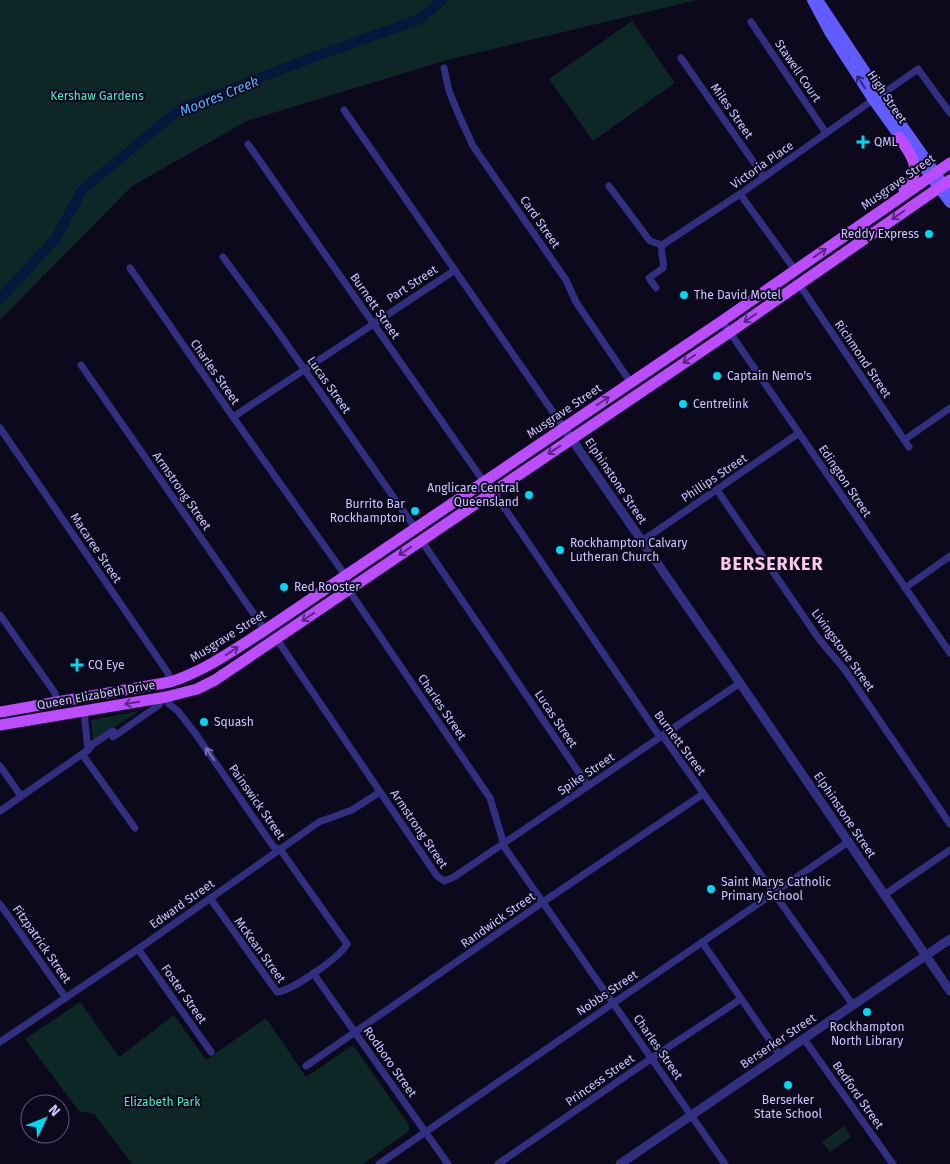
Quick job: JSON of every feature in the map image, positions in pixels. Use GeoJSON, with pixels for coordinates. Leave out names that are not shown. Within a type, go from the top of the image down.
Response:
{"type":"FeatureCollection","features":[{"type":"Feature","properties":{"kind":"main road","name":"High Street"},"geometry":{"type":"LineString","coordinates":[[812,0],[877,97],[932,174]]}},
{"type":"Feature","properties":{"kind":"main road","name":"High Street"},"geometry":{"type":"LineString","coordinates":[[818,0],[834,32]]}},
{"type":"Feature","properties":{"kind":"main road","name":"High Street"},"geometry":{"type":"LineString","coordinates":[[877,97],[899,137],[932,174],[946,186],[950,203]]}},
{"type":"Feature","properties":{"kind":"main road"},"geometry":{"type":"LineString","coordinates":[[884,208],[910,184],[915,173],[913,159],[899,137]]}},
{"type":"Feature","properties":{"kind":"main road","name":"Musgrave Street"},"geometry":{"type":"LineString","coordinates":[[190,676],[265,630],[631,383],[950,163]]}},
{"type":"Feature","properties":{"kind":"main road"},"geometry":{"type":"LineString","coordinates":[[276,638],[946,186]]}},
{"type":"Feature","properties":{"kind":"main road","name":"Queen Elizabeth Drive"},"geometry":{"type":"LineString","coordinates":[[0,725],[164,698],[197,689],[215,680],[276,638]]}},
{"type":"Feature","properties":{"kind":"main road","name":"Queen Elizabeth Drive"},"geometry":{"type":"LineString","coordinates":[[0,712],[170,682],[190,676]]}},
{"type":"Feature","properties":{"kind":"street","name":"Stawell Court"},"geometry":{"type":"LineString","coordinates":[[750,22],[826,133]]}},
{"type":"Feature","properties":{"kind":"street","name":"Miles Street"},"geometry":{"type":"LineString","coordinates":[[681,58],[764,177]]}},
{"type":"Feature","properties":{"kind":"street","name":"Card Street"},"geometry":{"type":"LineString","coordinates":[[444,68],[449,91],[473,146],[566,280],[576,302],[631,383]]}},
{"type":"Feature","properties":{"kind":"street","name":"Victoria Place"},"geometry":{"type":"LineString","coordinates":[[662,245],[740,194],[918,69],[950,114]]}},
{"type":"Feature","properties":{"kind":"street","name":"Elphinstone Street"},"geometry":{"type":"LineString","coordinates":[[344,110],[740,683],[950,991]]}},
{"type":"Feature","properties":{"kind":"street","name":"Burnett Street"},"geometry":{"type":"LineString","coordinates":[[248,144],[484,482]]}},
{"type":"Feature","properties":{"kind":"street"},"geometry":{"type":"LineString","coordinates":[[609,186],[650,241],[662,245],[663,268],[649,278],[656,288]]}},
{"type":"Feature","properties":{"kind":"street"},"geometry":{"type":"LineString","coordinates":[[740,194],[795,270]]}},
{"type":"Feature","properties":{"kind":"street","name":"Lucas Street"},"geometry":{"type":"LineString","coordinates":[[223,257],[415,528]]}},
{"type":"Feature","properties":{"kind":"street","name":"Charles Street"},"geometry":{"type":"LineString","coordinates":[[130,268],[345,576],[348,589],[490,798],[505,848],[726,1164]]}},
{"type":"Feature","properties":{"kind":"street","name":"Part Street"},"geometry":{"type":"LineString","coordinates":[[233,417],[455,270]]}},
{"type":"Feature","properties":{"kind":"street","name":"Richmond Street"},"geometry":{"type":"LineString","coordinates":[[799,284],[909,448]]}},
{"type":"Feature","properties":{"kind":"street","name":"Edington Street"},"geometry":{"type":"LineString","coordinates":[[722,321],[950,653]]}},
{"type":"Feature","properties":{"kind":"street","name":"Armstrong Street"},"geometry":{"type":"LineString","coordinates":[[81,365],[265,630]]}},
{"type":"Feature","properties":{"kind":"street"},"geometry":{"type":"LineString","coordinates":[[904,440],[950,408]]}},
{"type":"Feature","properties":{"kind":"street","name":"Macaree Street"},"geometry":{"type":"LineString","coordinates":[[0,428],[168,673],[170,682]]}},
{"type":"Feature","properties":{"kind":"street","name":"Phillips Street"},"geometry":{"type":"LineString","coordinates":[[642,541],[799,433]]}},
{"type":"Feature","properties":{"kind":"street","name":"Livingstone Street"},"geometry":{"type":"LineString","coordinates":[[717,490],[819,639],[845,670],[950,824]]}},
{"type":"Feature","properties":{"kind":"street","name":"Burnett Street"},"geometry":{"type":"LineString","coordinates":[[493,491],[658,734],[665,739],[853,1005]]}},
{"type":"Feature","properties":{"kind":"street","name":"Lucas Street"},"geometry":{"type":"LineString","coordinates":[[421,540],[588,786]]}},
{"type":"Feature","properties":{"kind":"street"},"geometry":{"type":"LineString","coordinates":[[905,588],[950,556]]}},
{"type":"Feature","properties":{"kind":"street"},"geometry":{"type":"LineString","coordinates":[[0,615],[55,694],[57,702]]}},
{"type":"Feature","properties":{"kind":"street","name":"Armstrong Street"},"geometry":{"type":"LineString","coordinates":[[276,638],[437,876],[444,880]]}},
{"type":"Feature","properties":{"kind":"street","name":"Spike Street"},"geometry":{"type":"LineString","coordinates":[[444,880],[454,877],[740,683]]}},
{"type":"Feature","properties":{"kind":"street"},"geometry":{"type":"LineString","coordinates":[[0,811],[85,752],[95,748],[159,705],[164,698]]}},
{"type":"Feature","properties":{"kind":"street","name":"Painswick Street"},"geometry":{"type":"LineString","coordinates":[[164,698],[178,711],[195,733],[273,846],[282,852],[347,944]]}},
{"type":"Feature","properties":{"kind":"street"},"geometry":{"type":"LineString","coordinates":[[84,712],[85,752],[135,828]]}},
{"type":"Feature","properties":{"kind":"street"},"geometry":{"type":"LineString","coordinates":[[0,766],[21,796]]}},
{"type":"Feature","properties":{"kind":"street","name":"Edward Street"},"geometry":{"type":"LineString","coordinates":[[1,1039],[66,998],[319,822],[352,810],[380,792]]}},
{"type":"Feature","properties":{"kind":"street","name":"Randwick Street"},"geometry":{"type":"LineString","coordinates":[[306,1066],[703,794]]}},
{"type":"Feature","properties":{"kind":"street","name":"Nobbs Street"},"geometry":{"type":"LineString","coordinates":[[379,1164],[848,842]]}},
{"type":"Feature","properties":{"kind":"street"},"geometry":{"type":"LineString","coordinates":[[884,895],[950,850]]}},
{"type":"Feature","properties":{"kind":"street","name":"McKean Street"},"geometry":{"type":"LineString","coordinates":[[210,898],[277,992],[286,991],[313,973],[343,951],[347,944]]}},
{"type":"Feature","properties":{"kind":"street","name":"Fitzpatrick Street"},"geometry":{"type":"LineString","coordinates":[[0,904],[66,998]]}},
{"type":"Feature","properties":{"kind":"street","name":"Berserker Street"},"geometry":{"type":"LineString","coordinates":[[620,1164],[950,939]]}},
{"type":"Feature","properties":{"kind":"street"},"geometry":{"type":"LineString","coordinates":[[702,942],[780,1055]]}},
{"type":"Feature","properties":{"kind":"street","name":"Foster Street"},"geometry":{"type":"LineString","coordinates":[[138,948],[211,1052]]}},
{"type":"Feature","properties":{"kind":"street","name":"Rodboro Street"},"geometry":{"type":"LineString","coordinates":[[313,973],[448,1164]]}},
{"type":"Feature","properties":{"kind":"street","name":"Princess Street"},"geometry":{"type":"LineString","coordinates":[[498,1164],[652,1058],[742,999]]}},
{"type":"Feature","properties":{"kind":"street","name":"Bedford Street"},"geometry":{"type":"LineString","coordinates":[[804,1039],[893,1164]]}},
{"type":"Feature","properties":{"kind":"green space","name":"Kershaw Gardens"},"geometry":{"type":"Polygon","coordinates":[[[0,0],[697,0],[447,60],[247,121],[132,186],[0,320],[0,0]]]}},
{"type":"Feature","properties":{"kind":"green space"},"geometry":{"type":"Polygon","coordinates":[[[632,21],[675,83],[593,141],[549,79],[632,21]]]}},
{"type":"Feature","properties":{"kind":"green space"},"geometry":{"type":"Polygon","coordinates":[[[139,711],[115,727],[110,728],[93,740],[91,720],[139,711]]]}},
{"type":"Feature","properties":{"kind":"green space","name":"Elizabeth Park"},"geometry":{"type":"Polygon","coordinates":[[[80,1002],[119,1057],[174,1015],[206,1060],[266,1018],[306,1077],[353,1045],[409,1125],[409,1131],[363,1164],[132,1164],[94,1114],[79,1111],[70,1099],[70,1094],[66,1094],[25,1039],[80,1002]]]}},
{"type":"Feature","properties":{"kind":"green space"},"geometry":{"type":"Polygon","coordinates":[[[844,1126],[851,1137],[830,1152],[822,1142],[844,1126]]]}},
{"type":"Feature","properties":{"kind":"waterway","name":"Moores Creek"},"geometry":{"type":"LineString","coordinates":[[0,299],[56,238],[82,190],[180,109],[311,58],[420,19],[442,0]]}},
{"type":"Feature","properties":{"kind":"place","name":"QML"},"geometry":{"type":"Point","coordinates":[863,142]}},
{"type":"Feature","properties":{"kind":"place","name":"Reddy Express"},"geometry":{"type":"Point","coordinates":[929,234]}},
{"type":"Feature","properties":{"kind":"place","name":"The David Motel"},"geometry":{"type":"Point","coordinates":[684,295]}},
{"type":"Feature","properties":{"kind":"place","name":"Captain Nemo's"},"geometry":{"type":"Point","coordinates":[717,376]}},
{"type":"Feature","properties":{"kind":"place","name":"Centrelink"},"geometry":{"type":"Point","coordinates":[683,404]}},
{"type":"Feature","properties":{"kind":"place","name":"Anglicare Central Queensland"},"geometry":{"type":"Point","coordinates":[529,495]}},
{"type":"Feature","properties":{"kind":"place","name":"Burrito Bar Rockhampton"},"geometry":{"type":"Point","coordinates":[415,511]}},
{"type":"Feature","properties":{"kind":"place","name":"Rockhampton Calvary Lutheran Church"},"geometry":{"type":"Point","coordinates":[560,550]}},
{"type":"Feature","properties":{"kind":"place","name":"Red Rooster"},"geometry":{"type":"Point","coordinates":[284,587]}},
{"type":"Feature","properties":{"kind":"place","name":"CQ Eye"},"geometry":{"type":"Point","coordinates":[77,665]}},
{"type":"Feature","properties":{"kind":"place","name":"Squash"},"geometry":{"type":"Point","coordinates":[204,722]}},
{"type":"Feature","properties":{"kind":"place","name":"Saint Marys Catholic Primary School"},"geometry":{"type":"Point","coordinates":[711,889]}},
{"type":"Feature","properties":{"kind":"place","name":"Rockhampton North Library"},"geometry":{"type":"Point","coordinates":[867,1012]}},
{"type":"Feature","properties":{"kind":"place","name":"Berserker State School"},"geometry":{"type":"Point","coordinates":[788,1085]}},
{"type":"Feature","properties":{"kind":"district","name":"BERSERKER"},"geometry":{"type":"Point","coordinates":[772,564]}}]}
